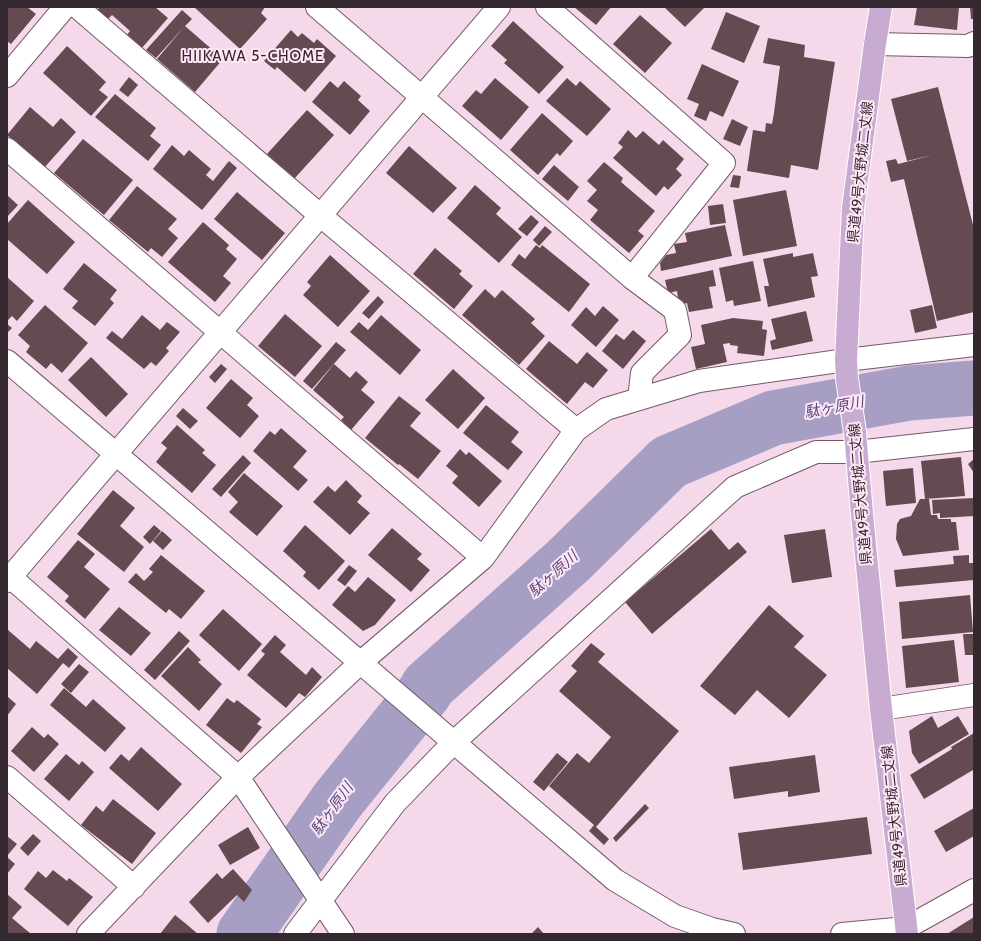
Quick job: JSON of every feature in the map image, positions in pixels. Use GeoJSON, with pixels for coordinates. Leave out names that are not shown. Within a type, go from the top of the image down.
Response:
{"type":"FeatureCollection","features":[{"type":"Feature","properties":{"kind":"main road","name":"県道49号大野城二丈線"},"geometry":{"type":"LineString","coordinates":[[882,7],[875,44],[853,208],[847,370],[856,442],[882,709],[907,931]]}},
{"type":"Feature","properties":{"kind":"street"},"geometry":{"type":"LineString","coordinates":[[7,76],[64,7]]}},
{"type":"Feature","properties":{"kind":"street"},"geometry":{"type":"LineString","coordinates":[[77,7],[321,216],[576,430]]}},
{"type":"Feature","properties":{"kind":"street"},"geometry":{"type":"LineString","coordinates":[[317,7],[632,278],[675,310],[680,335],[642,373],[640,399]]}},
{"type":"Feature","properties":{"kind":"street"},"geometry":{"type":"LineString","coordinates":[[343,934],[238,778],[8,577],[117,454],[499,7]]}},
{"type":"Feature","properties":{"kind":"street"},"geometry":{"type":"LineString","coordinates":[[547,7],[724,164],[632,278]]}},
{"type":"Feature","properties":{"kind":"street"},"geometry":{"type":"LineString","coordinates":[[875,44],[968,46],[974,43]]}},
{"type":"Feature","properties":{"kind":"street"},"geometry":{"type":"LineString","coordinates":[[7,149],[222,332],[483,558]]}},
{"type":"Feature","properties":{"kind":"street"},"geometry":{"type":"LineString","coordinates":[[88,934],[238,778],[360,663],[483,558],[576,430],[606,409],[699,381],[847,370],[974,345]]}},
{"type":"Feature","properties":{"kind":"street"},"geometry":{"type":"LineString","coordinates":[[7,361],[393,690],[445,737],[615,880],[675,916],[709,931],[734,934]]}},
{"type":"Feature","properties":{"kind":"street"},"geometry":{"type":"LineString","coordinates":[[295,934],[316,893],[395,803],[445,737],[735,487],[816,452],[856,442],[974,439]]}},
{"type":"Feature","properties":{"kind":"street"},"geometry":{"type":"LineString","coordinates":[[882,709],[974,695]]}},
{"type":"Feature","properties":{"kind":"street"},"geometry":{"type":"LineString","coordinates":[[7,777],[134,887]]}},
{"type":"Feature","properties":{"kind":"street"},"geometry":{"type":"LineString","coordinates":[[842,934],[907,931],[974,890]]}},
{"type":"Feature","properties":{"kind":"building"},"geometry":{"type":"Polygon","coordinates":[[[7,7],[27,7],[36,14],[11,44],[7,41],[7,7]]]}},
{"type":"Feature","properties":{"kind":"building"},"geometry":{"type":"Polygon","coordinates":[[[100,7],[155,7],[168,18],[141,49],[126,36],[130,31],[112,15],[107,20],[96,11],[100,7]]]}},
{"type":"Feature","properties":{"kind":"building"},"geometry":{"type":"Polygon","coordinates":[[[194,7],[265,7],[261,13],[267,19],[240,49],[194,7]]]}},
{"type":"Feature","properties":{"kind":"building"},"geometry":{"type":"Polygon","coordinates":[[[574,7],[611,7],[596,25],[574,7]]]}},
{"type":"Feature","properties":{"kind":"building"},"geometry":{"type":"Polygon","coordinates":[[[664,7],[705,7],[685,27],[664,7]]]}},
{"type":"Feature","properties":{"kind":"building"},"geometry":{"type":"Polygon","coordinates":[[[917,7],[959,7],[957,30],[914,25],[917,7]]]}},
{"type":"Feature","properties":{"kind":"building"},"geometry":{"type":"Polygon","coordinates":[[[970,7],[974,7],[974,19],[971,19],[970,7]]]}},
{"type":"Feature","properties":{"kind":"building"},"geometry":{"type":"Polygon","coordinates":[[[182,10],[192,19],[185,26],[223,59],[195,92],[157,59],[184,27],[156,58],[146,50],[182,10]]]}},
{"type":"Feature","properties":{"kind":"building"},"geometry":{"type":"Polygon","coordinates":[[[726,12],[760,26],[744,63],[711,49],[726,12]]]}},
{"type":"Feature","properties":{"kind":"building"},"geometry":{"type":"Polygon","coordinates":[[[640,15],[672,43],[645,73],[613,44],[640,15]]]}},
{"type":"Feature","properties":{"kind":"building"},"geometry":{"type":"Polygon","coordinates":[[[513,21],[564,67],[539,94],[504,63],[507,60],[491,46],[513,21]]]}},
{"type":"Feature","properties":{"kind":"building"},"geometry":{"type":"Polygon","coordinates":[[[291,30],[298,37],[302,33],[314,43],[317,39],[336,56],[305,92],[277,67],[275,70],[264,61],[291,30]]]}},
{"type":"Feature","properties":{"kind":"building"},"geometry":{"type":"Polygon","coordinates":[[[768,38],[805,45],[804,57],[835,62],[818,170],[791,165],[789,178],[747,171],[753,130],[765,132],[766,123],[772,124],[774,113],[780,66],[763,63],[768,38]]]}},
{"type":"Feature","properties":{"kind":"building"},"geometry":{"type":"Polygon","coordinates":[[[67,46],[106,82],[99,90],[108,97],[91,116],[43,73],[67,46]]]}},
{"type":"Feature","properties":{"kind":"building"},"geometry":{"type":"Polygon","coordinates":[[[702,64],[739,81],[723,117],[710,111],[706,121],[694,116],[699,104],[687,99],[702,64]]]}},
{"type":"Feature","properties":{"kind":"building"},"geometry":{"type":"Polygon","coordinates":[[[129,77],[138,85],[128,97],[119,90],[129,77]]]}},
{"type":"Feature","properties":{"kind":"building"},"geometry":{"type":"Polygon","coordinates":[[[495,78],[529,107],[501,140],[462,106],[476,90],[481,94],[495,78]]]}},
{"type":"Feature","properties":{"kind":"building"},"geometry":{"type":"Polygon","coordinates":[[[567,78],[576,86],[580,81],[611,109],[587,136],[546,101],[567,78]]]}},
{"type":"Feature","properties":{"kind":"building"},"geometry":{"type":"Polygon","coordinates":[[[330,81],[338,88],[344,81],[361,96],[358,100],[370,111],[350,135],[312,102],[330,81]]]}},
{"type":"Feature","properties":{"kind":"building"},"geometry":{"type":"Polygon","coordinates":[[[938,87],[974,229],[974,312],[937,321],[904,179],[891,182],[886,161],[896,159],[898,164],[933,155],[907,161],[891,99],[938,87]]]}},
{"type":"Feature","properties":{"kind":"building"},"geometry":{"type":"Polygon","coordinates":[[[115,94],[156,128],[150,136],[161,145],[148,161],[95,117],[115,94]]]}},
{"type":"Feature","properties":{"kind":"building"},"geometry":{"type":"Polygon","coordinates":[[[30,107],[53,127],[61,118],[76,132],[44,168],[7,135],[30,107]]]}},
{"type":"Feature","properties":{"kind":"building"},"geometry":{"type":"Polygon","coordinates":[[[307,110],[334,135],[294,179],[267,154],[307,110]]]}},
{"type":"Feature","properties":{"kind":"building"},"geometry":{"type":"Polygon","coordinates":[[[542,113],[573,141],[560,156],[557,153],[538,175],[510,150],[542,113]]]}},
{"type":"Feature","properties":{"kind":"building"},"geometry":{"type":"Polygon","coordinates":[[[732,119],[748,127],[740,146],[723,139],[732,119]]]}},
{"type":"Feature","properties":{"kind":"building"},"geometry":{"type":"Polygon","coordinates":[[[628,130],[636,138],[643,131],[659,145],[663,140],[684,159],[676,169],[682,175],[668,190],[664,186],[656,196],[613,158],[623,147],[618,143],[628,130]]]}},
{"type":"Feature","properties":{"kind":"building"},"geometry":{"type":"Polygon","coordinates":[[[83,139],[133,180],[104,215],[54,173],[83,139]]]}},
{"type":"Feature","properties":{"kind":"building"},"geometry":{"type":"Polygon","coordinates":[[[172,145],[184,156],[189,150],[211,169],[206,175],[213,181],[229,161],[237,168],[202,210],[153,169],[172,145]]]}},
{"type":"Feature","properties":{"kind":"building"},"geometry":{"type":"Polygon","coordinates":[[[409,146],[457,188],[433,213],[386,173],[409,146]]]}},
{"type":"Feature","properties":{"kind":"building"},"geometry":{"type":"Polygon","coordinates":[[[604,162],[623,178],[621,182],[655,211],[638,231],[644,236],[629,253],[590,220],[598,210],[587,201],[597,190],[587,181],[604,162]]]}},
{"type":"Feature","properties":{"kind":"building"},"geometry":{"type":"Polygon","coordinates":[[[554,165],[579,187],[568,201],[542,179],[554,165]]]}},
{"type":"Feature","properties":{"kind":"building"},"geometry":{"type":"Polygon","coordinates":[[[733,175],[741,176],[739,188],[730,187],[733,175]]]}},
{"type":"Feature","properties":{"kind":"building"},"geometry":{"type":"Polygon","coordinates":[[[475,185],[501,208],[496,214],[522,237],[499,263],[447,218],[475,185]]]}},
{"type":"Feature","properties":{"kind":"building"},"geometry":{"type":"Polygon","coordinates":[[[137,186],[177,219],[168,229],[178,238],[162,257],[151,248],[148,252],[109,220],[137,186]]]}},
{"type":"Feature","properties":{"kind":"building"},"geometry":{"type":"Polygon","coordinates":[[[786,190],[797,246],[743,256],[733,200],[786,190]]]}},
{"type":"Feature","properties":{"kind":"building"},"geometry":{"type":"Polygon","coordinates":[[[237,192],[285,233],[262,260],[214,219],[237,192]]]}},
{"type":"Feature","properties":{"kind":"building"},"geometry":{"type":"Polygon","coordinates":[[[7,195],[18,205],[7,217],[7,195]]]}},
{"type":"Feature","properties":{"kind":"building"},"geometry":{"type":"Polygon","coordinates":[[[28,200],[75,242],[47,274],[7,239],[7,224],[28,200]]]}},
{"type":"Feature","properties":{"kind":"building"},"geometry":{"type":"Polygon","coordinates":[[[723,204],[726,223],[710,225],[708,206],[723,204]]]}},
{"type":"Feature","properties":{"kind":"building"},"geometry":{"type":"Polygon","coordinates":[[[531,215],[539,222],[527,236],[518,229],[531,215]]]}},
{"type":"Feature","properties":{"kind":"building"},"geometry":{"type":"Polygon","coordinates":[[[203,222],[229,245],[226,249],[237,259],[223,276],[231,283],[215,302],[168,262],[203,222]]]}},
{"type":"Feature","properties":{"kind":"building"},"geometry":{"type":"Polygon","coordinates":[[[725,225],[732,256],[661,271],[660,263],[666,255],[676,253],[674,244],[687,242],[685,233],[725,225]]]}},
{"type":"Feature","properties":{"kind":"building"},"geometry":{"type":"Polygon","coordinates":[[[545,226],[552,232],[539,246],[533,240],[545,226]]]}},
{"type":"Feature","properties":{"kind":"building"},"geometry":{"type":"Polygon","coordinates":[[[536,245],[540,248],[542,245],[590,284],[569,312],[511,265],[519,254],[525,259],[536,245]]]}},
{"type":"Feature","properties":{"kind":"building"},"geometry":{"type":"Polygon","coordinates":[[[435,248],[462,271],[459,274],[473,286],[454,309],[413,274],[435,248]]]}},
{"type":"Feature","properties":{"kind":"building"},"geometry":{"type":"Polygon","coordinates":[[[793,253],[793,257],[813,253],[818,276],[811,277],[815,297],[768,307],[764,286],[769,286],[763,259],[793,253]]]}},
{"type":"Feature","properties":{"kind":"building"},"geometry":{"type":"Polygon","coordinates":[[[330,255],[370,291],[338,327],[303,295],[311,286],[307,282],[330,255]]]}},
{"type":"Feature","properties":{"kind":"building"},"geometry":{"type":"Polygon","coordinates":[[[753,261],[761,301],[734,306],[733,300],[726,302],[719,268],[753,261]]]}},
{"type":"Feature","properties":{"kind":"building"},"geometry":{"type":"Polygon","coordinates":[[[84,263],[117,290],[110,299],[114,303],[95,326],[72,308],[78,301],[63,289],[84,263]]]}},
{"type":"Feature","properties":{"kind":"building"},"geometry":{"type":"Polygon","coordinates":[[[713,270],[716,286],[709,287],[713,308],[689,312],[687,303],[679,305],[677,291],[668,293],[665,280],[713,270]]]}},
{"type":"Feature","properties":{"kind":"building"},"geometry":{"type":"Polygon","coordinates":[[[7,277],[34,301],[17,321],[12,316],[7,321],[7,277]]]}},
{"type":"Feature","properties":{"kind":"building"},"geometry":{"type":"Polygon","coordinates":[[[485,289],[495,298],[502,290],[535,319],[531,323],[545,336],[519,365],[462,315],[485,289]]]}},
{"type":"Feature","properties":{"kind":"building"},"geometry":{"type":"Polygon","coordinates":[[[378,296],[384,302],[369,319],[362,313],[378,296]]]}},
{"type":"Feature","properties":{"kind":"building"},"geometry":{"type":"Polygon","coordinates":[[[45,305],[88,343],[62,373],[51,363],[46,369],[26,352],[30,346],[18,335],[45,305]]]}},
{"type":"Feature","properties":{"kind":"building"},"geometry":{"type":"Polygon","coordinates":[[[932,305],[937,328],[915,333],[910,310],[932,305]]]}},
{"type":"Feature","properties":{"kind":"building"},"geometry":{"type":"Polygon","coordinates":[[[603,306],[619,320],[596,347],[571,325],[586,307],[595,316],[603,306]]]}},
{"type":"Feature","properties":{"kind":"building"},"geometry":{"type":"Polygon","coordinates":[[[806,311],[813,341],[772,350],[770,341],[776,339],[771,319],[806,311]]]}},
{"type":"Feature","properties":{"kind":"building"},"geometry":{"type":"Polygon","coordinates":[[[285,314],[322,346],[295,377],[258,346],[285,314]]]}},
{"type":"Feature","properties":{"kind":"building"},"geometry":{"type":"Polygon","coordinates":[[[142,315],[160,330],[167,322],[180,332],[166,348],[169,351],[156,366],[151,362],[144,369],[106,338],[112,331],[122,339],[142,315]]]}},
{"type":"Feature","properties":{"kind":"building"},"geometry":{"type":"Polygon","coordinates":[[[381,315],[421,350],[400,375],[350,332],[359,322],[368,330],[381,315]]]}},
{"type":"Feature","properties":{"kind":"building"},"geometry":{"type":"Polygon","coordinates":[[[733,318],[763,321],[762,329],[767,330],[764,356],[737,353],[738,346],[730,345],[730,343],[723,344],[727,362],[696,369],[691,347],[705,344],[701,325],[733,318]]]}},
{"type":"Feature","properties":{"kind":"building"},"geometry":{"type":"Polygon","coordinates":[[[7,324],[12,328],[7,333],[7,324]]]}},
{"type":"Feature","properties":{"kind":"building"},"geometry":{"type":"Polygon","coordinates":[[[633,330],[646,341],[623,369],[602,351],[616,334],[624,340],[633,330]]]}},
{"type":"Feature","properties":{"kind":"building"},"geometry":{"type":"Polygon","coordinates":[[[549,341],[577,364],[587,352],[608,370],[593,388],[585,382],[567,404],[526,369],[549,341]]]}},
{"type":"Feature","properties":{"kind":"building"},"geometry":{"type":"Polygon","coordinates":[[[336,342],[346,350],[312,389],[303,381],[336,342]]]}},
{"type":"Feature","properties":{"kind":"building"},"geometry":{"type":"Polygon","coordinates":[[[91,357],[128,394],[106,417],[68,380],[91,357]]]}},
{"type":"Feature","properties":{"kind":"building"},"geometry":{"type":"Polygon","coordinates":[[[221,364],[227,369],[215,383],[209,377],[221,364]]]}},
{"type":"Feature","properties":{"kind":"building"},"geometry":{"type":"Polygon","coordinates":[[[334,364],[350,378],[356,371],[368,382],[361,390],[375,402],[351,430],[341,420],[344,417],[313,390],[334,364]]]}},
{"type":"Feature","properties":{"kind":"building"},"geometry":{"type":"Polygon","coordinates":[[[453,369],[485,398],[458,429],[425,400],[453,369]]]}},
{"type":"Feature","properties":{"kind":"building"},"geometry":{"type":"Polygon","coordinates":[[[231,379],[253,398],[247,405],[259,416],[240,438],[206,408],[231,379]]]}},
{"type":"Feature","properties":{"kind":"building"},"geometry":{"type":"Polygon","coordinates":[[[399,396],[421,413],[410,426],[441,451],[418,479],[365,438],[399,396]]]}},
{"type":"Feature","properties":{"kind":"building"},"geometry":{"type":"Polygon","coordinates":[[[486,405],[519,432],[511,442],[523,452],[508,470],[463,433],[486,405]]]}},
{"type":"Feature","properties":{"kind":"building"},"geometry":{"type":"Polygon","coordinates":[[[183,408],[198,421],[190,429],[176,416],[183,408]]]}},
{"type":"Feature","properties":{"kind":"building"},"geometry":{"type":"Polygon","coordinates":[[[177,425],[205,450],[202,453],[216,465],[192,493],[156,462],[167,448],[161,443],[177,425]]]}},
{"type":"Feature","properties":{"kind":"building"},"geometry":{"type":"Polygon","coordinates":[[[281,428],[307,451],[293,467],[308,480],[298,491],[253,451],[270,431],[275,435],[281,428]]]}},
{"type":"Feature","properties":{"kind":"building"},"geometry":{"type":"Polygon","coordinates":[[[460,449],[466,455],[469,452],[502,481],[479,507],[452,483],[458,476],[446,466],[460,449]]]}},
{"type":"Feature","properties":{"kind":"building"},"geometry":{"type":"Polygon","coordinates":[[[243,455],[251,463],[221,497],[212,489],[243,455]]]}},
{"type":"Feature","properties":{"kind":"building"},"geometry":{"type":"Polygon","coordinates":[[[961,457],[965,496],[925,499],[921,461],[961,457]]]}},
{"type":"Feature","properties":{"kind":"building"},"geometry":{"type":"Polygon","coordinates":[[[974,459],[974,473],[968,464],[974,459]]]}},
{"type":"Feature","properties":{"kind":"building"},"geometry":{"type":"Polygon","coordinates":[[[913,468],[916,503],[886,506],[883,471],[913,468]]]}},
{"type":"Feature","properties":{"kind":"building"},"geometry":{"type":"Polygon","coordinates":[[[244,473],[283,506],[257,536],[229,512],[238,502],[228,492],[244,473]]]}},
{"type":"Feature","properties":{"kind":"building"},"geometry":{"type":"Polygon","coordinates":[[[346,480],[362,496],[357,502],[370,513],[350,535],[313,502],[328,486],[335,492],[346,480]]]}},
{"type":"Feature","properties":{"kind":"building"},"geometry":{"type":"Polygon","coordinates":[[[113,490],[135,508],[120,526],[144,547],[124,572],[77,534],[113,490]]]}},
{"type":"Feature","properties":{"kind":"building"},"geometry":{"type":"Polygon","coordinates":[[[974,498],[974,516],[940,518],[940,513],[933,514],[932,500],[974,498]]]}},
{"type":"Feature","properties":{"kind":"building"},"geometry":{"type":"Polygon","coordinates":[[[920,499],[929,499],[931,515],[937,515],[938,519],[951,519],[951,522],[956,522],[959,550],[903,556],[896,539],[897,524],[900,519],[911,516],[920,499]]]}},
{"type":"Feature","properties":{"kind":"building"},"geometry":{"type":"Polygon","coordinates":[[[154,525],[161,531],[150,544],[143,537],[154,525]]]}},
{"type":"Feature","properties":{"kind":"building"},"geometry":{"type":"Polygon","coordinates":[[[305,525],[345,561],[319,590],[303,576],[306,572],[283,551],[305,525]]]}},
{"type":"Feature","properties":{"kind":"building"},"geometry":{"type":"Polygon","coordinates":[[[392,528],[422,554],[417,559],[430,570],[411,592],[368,555],[392,528]]]}},
{"type":"Feature","properties":{"kind":"building"},"geometry":{"type":"Polygon","coordinates":[[[711,529],[729,550],[738,542],[747,552],[652,634],[625,602],[711,529]]]}},
{"type":"Feature","properties":{"kind":"building"},"geometry":{"type":"Polygon","coordinates":[[[825,529],[832,577],[792,583],[784,535],[825,529]]]}},
{"type":"Feature","properties":{"kind":"building"},"geometry":{"type":"Polygon","coordinates":[[[162,531],[172,540],[163,550],[153,541],[162,531]]]}},
{"type":"Feature","properties":{"kind":"building"},"geometry":{"type":"Polygon","coordinates":[[[78,540],[95,554],[84,567],[110,589],[85,619],[65,601],[69,596],[47,577],[78,540]]]}},
{"type":"Feature","properties":{"kind":"building"},"geometry":{"type":"Polygon","coordinates":[[[161,555],[205,591],[181,619],[169,609],[166,613],[128,582],[136,573],[144,581],[153,572],[149,569],[161,555]]]}},
{"type":"Feature","properties":{"kind":"building"},"geometry":{"type":"Polygon","coordinates":[[[969,555],[969,563],[974,563],[974,580],[896,587],[894,570],[954,564],[953,556],[969,555]]]}},
{"type":"Feature","properties":{"kind":"building"},"geometry":{"type":"Polygon","coordinates":[[[349,565],[357,571],[345,586],[337,580],[349,565]]]}},
{"type":"Feature","properties":{"kind":"building"},"geometry":{"type":"Polygon","coordinates":[[[368,577],[396,600],[375,625],[363,631],[332,605],[348,586],[355,592],[368,577]]]}},
{"type":"Feature","properties":{"kind":"building"},"geometry":{"type":"Polygon","coordinates":[[[970,595],[973,632],[902,639],[899,602],[970,595]]]}},
{"type":"Feature","properties":{"kind":"building"},"geometry":{"type":"Polygon","coordinates":[[[769,605],[804,636],[794,647],[827,675],[789,718],[757,690],[735,715],[700,686],[769,605]]]}},
{"type":"Feature","properties":{"kind":"building"},"geometry":{"type":"Polygon","coordinates":[[[119,607],[151,633],[131,656],[99,630],[119,607]]]}},
{"type":"Feature","properties":{"kind":"building"},"geometry":{"type":"Polygon","coordinates":[[[223,609],[262,644],[239,671],[199,635],[223,609]]]}},
{"type":"Feature","properties":{"kind":"building"},"geometry":{"type":"Polygon","coordinates":[[[8,630],[30,649],[36,641],[58,659],[68,648],[78,657],[69,668],[63,663],[37,694],[7,668],[8,630]]]}},
{"type":"Feature","properties":{"kind":"building"},"geometry":{"type":"Polygon","coordinates":[[[179,631],[190,641],[155,680],[144,670],[179,631]]]}},
{"type":"Feature","properties":{"kind":"building"},"geometry":{"type":"Polygon","coordinates":[[[963,634],[974,634],[974,655],[965,655],[963,634]]]}},
{"type":"Feature","properties":{"kind":"building"},"geometry":{"type":"Polygon","coordinates":[[[275,635],[286,645],[280,652],[306,675],[312,667],[322,677],[305,697],[299,693],[286,708],[247,675],[265,654],[261,651],[275,635]]]}},
{"type":"Feature","properties":{"kind":"building"},"geometry":{"type":"Polygon","coordinates":[[[954,640],[959,682],[906,688],[902,646],[954,640]]]}},
{"type":"Feature","properties":{"kind":"building"},"geometry":{"type":"Polygon","coordinates":[[[591,643],[605,654],[598,662],[679,731],[596,827],[609,839],[604,845],[589,831],[594,825],[549,786],[577,753],[589,763],[611,737],[559,691],[577,671],[571,666],[591,643]]]}},
{"type":"Feature","properties":{"kind":"building"},"geometry":{"type":"Polygon","coordinates":[[[188,647],[201,660],[198,662],[222,684],[199,711],[161,676],[188,647]]]}},
{"type":"Feature","properties":{"kind":"building"},"geometry":{"type":"Polygon","coordinates":[[[79,664],[89,672],[71,693],[61,684],[79,664]]]}},
{"type":"Feature","properties":{"kind":"building"},"geometry":{"type":"Polygon","coordinates":[[[64,688],[86,707],[93,699],[126,728],[105,752],[50,705],[64,688]]]}},
{"type":"Feature","properties":{"kind":"building"},"geometry":{"type":"Polygon","coordinates":[[[7,696],[16,704],[7,716],[7,696]]]}},
{"type":"Feature","properties":{"kind":"building"},"geometry":{"type":"Polygon","coordinates":[[[227,698],[234,703],[237,700],[261,719],[257,724],[262,727],[241,753],[206,725],[227,698]]]}},
{"type":"Feature","properties":{"kind":"building"},"geometry":{"type":"Polygon","coordinates":[[[932,716],[938,728],[958,716],[969,734],[919,764],[912,753],[909,731],[932,716]]]}},
{"type":"Feature","properties":{"kind":"building"},"geometry":{"type":"Polygon","coordinates":[[[32,727],[44,738],[48,734],[59,744],[34,772],[11,751],[32,727]]]}},
{"type":"Feature","properties":{"kind":"building"},"geometry":{"type":"Polygon","coordinates":[[[974,733],[974,772],[973,770],[924,799],[910,775],[952,749],[951,747],[974,733]]]}},
{"type":"Feature","properties":{"kind":"building"},"geometry":{"type":"Polygon","coordinates":[[[141,747],[182,784],[158,811],[109,768],[121,754],[129,761],[141,747]]]}},
{"type":"Feature","properties":{"kind":"building"},"geometry":{"type":"Polygon","coordinates":[[[557,753],[568,762],[544,791],[533,782],[557,753]]]}},
{"type":"Feature","properties":{"kind":"building"},"geometry":{"type":"Polygon","coordinates":[[[66,754],[79,765],[82,761],[94,772],[69,801],[44,779],[66,754]]]}},
{"type":"Feature","properties":{"kind":"building"},"geometry":{"type":"Polygon","coordinates":[[[815,755],[820,792],[788,797],[788,791],[734,799],[729,767],[815,755]]]}},
{"type":"Feature","properties":{"kind":"building"},"geometry":{"type":"Polygon","coordinates":[[[113,799],[156,833],[132,864],[81,825],[96,806],[103,812],[113,799]]]}},
{"type":"Feature","properties":{"kind":"building"},"geometry":{"type":"Polygon","coordinates":[[[645,804],[649,808],[616,842],[613,838],[645,804]]]}},
{"type":"Feature","properties":{"kind":"building"},"geometry":{"type":"Polygon","coordinates":[[[974,808],[974,836],[946,852],[934,831],[974,808]]]}},
{"type":"Feature","properties":{"kind":"building"},"geometry":{"type":"Polygon","coordinates":[[[867,817],[872,854],[743,870],[738,833],[867,817]]]}},
{"type":"Feature","properties":{"kind":"building"},"geometry":{"type":"Polygon","coordinates":[[[248,827],[260,848],[230,865],[218,845],[248,827]]]}},
{"type":"Feature","properties":{"kind":"building"},"geometry":{"type":"Polygon","coordinates":[[[33,834],[41,841],[28,856],[20,848],[33,834]]]}},
{"type":"Feature","properties":{"kind":"building"},"geometry":{"type":"Polygon","coordinates":[[[7,836],[17,844],[7,856],[7,836]]]}},
{"type":"Feature","properties":{"kind":"building"},"geometry":{"type":"Polygon","coordinates":[[[7,857],[15,864],[7,874],[7,857]]]}},
{"type":"Feature","properties":{"kind":"building"},"geometry":{"type":"Polygon","coordinates":[[[233,869],[252,890],[244,902],[237,895],[208,923],[189,902],[217,873],[222,879],[233,869]]]}},
{"type":"Feature","properties":{"kind":"building"},"geometry":{"type":"Polygon","coordinates":[[[53,870],[67,881],[69,878],[93,897],[68,926],[24,889],[38,871],[46,878],[53,870]]]}},
{"type":"Feature","properties":{"kind":"building"},"geometry":{"type":"Polygon","coordinates":[[[7,894],[22,907],[12,918],[31,934],[7,934],[7,894]]]}},
{"type":"Feature","properties":{"kind":"building"},"geometry":{"type":"Polygon","coordinates":[[[175,915],[185,923],[198,934],[160,934],[175,915]]]}},
{"type":"Feature","properties":{"kind":"building"},"geometry":{"type":"Polygon","coordinates":[[[974,917],[974,934],[947,934],[974,917]]]}},
{"type":"Feature","properties":{"kind":"building"},"geometry":{"type":"Polygon","coordinates":[[[538,927],[544,934],[531,934],[538,927]]]}},
{"type":"Feature","properties":{"kind":"waterway","name":"駄ヶ原川"},"geometry":{"type":"LineString","coordinates":[[244,934],[337,801],[425,692],[428,686],[568,561],[669,462],[773,418],[909,393],[974,388]]}},
{"type":"Feature","properties":{"kind":"district","name":"HIIKAWA 5-CHOME"},"geometry":{"type":"Point","coordinates":[253,56]}}]}
